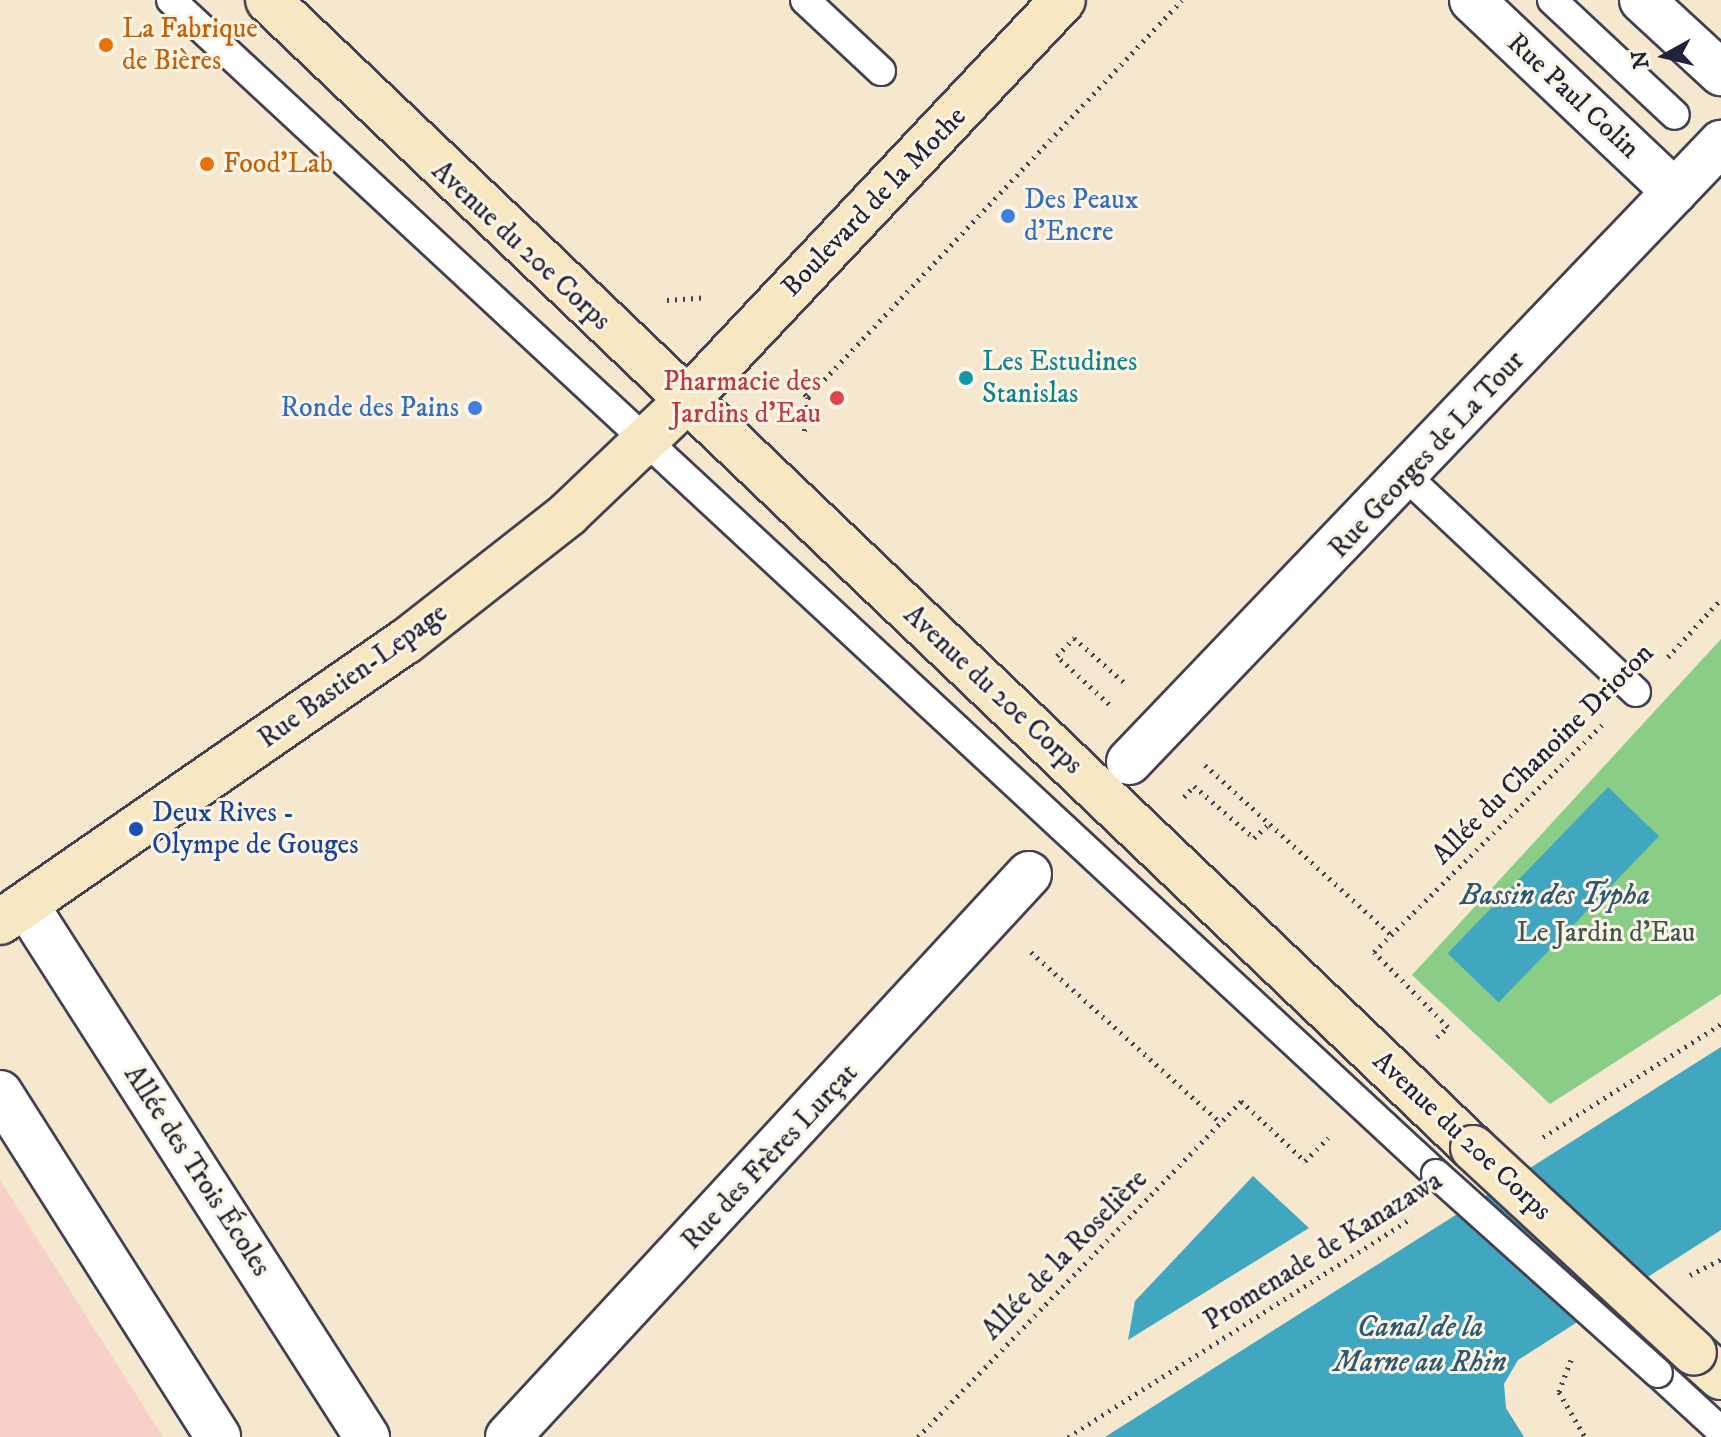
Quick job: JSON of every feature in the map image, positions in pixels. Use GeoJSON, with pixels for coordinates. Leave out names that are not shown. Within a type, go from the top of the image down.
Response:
{"type":"FeatureCollection","features":[{"type":"Feature","properties":{"kind":"street","name":"Avenue du 20e Corps"},"geometry":{"type":"LineString","coordinates":[[268,0],[684,403],[1473,1148],[1691,1368]]}},
{"type":"Feature","properties":{"kind":"street","name":"Boulevard de la Mothe"},"geometry":{"type":"LineString","coordinates":[[684,403],[1063,0]]}},
{"type":"Feature","properties":{"kind":"street","name":"Rue Paul Colin"},"geometry":{"type":"LineString","coordinates":[[1472,0],[1675,192]]}},
{"type":"Feature","properties":{"kind":"street"},"geometry":{"type":"LineString","coordinates":[[1642,0],[1721,73]]}},
{"type":"Feature","properties":{"kind":"street","name":"Rue Georges de La Tour"},"geometry":{"type":"LineString","coordinates":[[1129,762],[1407,477],[1721,143]]}},
{"type":"Feature","properties":{"kind":"street","name":"Rue Bastien-Lepage"},"geometry":{"type":"LineString","coordinates":[[13,914],[405,642],[568,514],[684,403]]}},
{"type":"Feature","properties":{"kind":"street","name":"Rue des Frères Lurçat"},"geometry":{"type":"LineString","coordinates":[[508,1437],[1029,874]]}},
{"type":"Feature","properties":{"kind":"street","name":"Allée des Trois Écoles"},"geometry":{"type":"LineString","coordinates":[[13,914],[367,1437]]}},
{"type":"Feature","properties":{"kind":"street"},"geometry":{"type":"LineString","coordinates":[[0,1093],[218,1437]]}},
{"type":"Feature","properties":{"kind":"lane"},"geometry":{"type":"LineString","coordinates":[[171,0],[1436,1174],[1691,1368],[1721,1431]]}},
{"type":"Feature","properties":{"kind":"lane"},"geometry":{"type":"LineString","coordinates":[[805,0],[881,71]]}},
{"type":"Feature","properties":{"kind":"lane"},"geometry":{"type":"LineString","coordinates":[[1552,0],[1675,115]]}},
{"type":"Feature","properties":{"kind":"lane"},"geometry":{"type":"LineString","coordinates":[[1407,477],[1636,692]]}},
{"type":"Feature","properties":{"kind":"path"},"geometry":{"type":"LineString","coordinates":[[808,397],[1182,0]]}},
{"type":"Feature","properties":{"kind":"path","name":"Allée du Chanoine Drioton"},"geometry":{"type":"LineString","coordinates":[[1448,1027],[1374,952],[1636,692],[1721,599]]}},
{"type":"Feature","properties":{"kind":"path"},"geometry":{"type":"LineString","coordinates":[[1057,656],[1095,692]]}},
{"type":"Feature","properties":{"kind":"path"},"geometry":{"type":"LineString","coordinates":[[1176,805],[1194,786],[1254,838],[1269,824]]}},
{"type":"Feature","properties":{"kind":"path"},"geometry":{"type":"LineString","coordinates":[[1021,963],[1031,952],[1220,1122]]}},
{"type":"Feature","properties":{"kind":"path"},"geometry":{"type":"LineString","coordinates":[[1539,1139],[1721,1024]]}},
{"type":"Feature","properties":{"kind":"path","name":"Allée de la Roselière"},"geometry":{"type":"LineString","coordinates":[[918,1437],[1241,1101],[1305,1161],[1331,1136]]}},
{"type":"Feature","properties":{"kind":"path","name":"Promenade de Kanazawa"},"geometry":{"type":"LineString","coordinates":[[1068,1437],[1419,1214]]}},
{"type":"Feature","properties":{"kind":"path"},"geometry":{"type":"LineString","coordinates":[[1559,1392],[1585,1437]]}},
{"type":"Feature","properties":{"kind":"shaded area"},"geometry":{"type":"Polygon","coordinates":[[[0,1180],[163,1437],[0,1437],[0,1180]]]}},
{"type":"Feature","properties":{"kind":"green space","name":"Le Jardin d'Eau"},"geometry":{"type":"Polygon","coordinates":[[[1721,639],[1721,994],[1550,1104],[1412,975],[1721,639]]]}},
{"type":"Feature","properties":{"kind":"water","name":"Bassin des Typha"},"geometry":{"type":"Polygon","coordinates":[[[1608,787],[1659,836],[1499,1002],[1448,953],[1608,787]]]}},
{"type":"Feature","properties":{"kind":"water","name":"Canal de la Marne au Rhin"},"geometry":{"type":"Polygon","coordinates":[[[1721,1047],[1721,1230],[1518,1360],[1504,1384],[1506,1408],[1524,1437],[1105,1437],[1721,1047]]]}},
{"type":"Feature","properties":{"kind":"water"},"geometry":{"type":"Polygon","coordinates":[[[1253,1176],[1309,1228],[1128,1340],[1135,1301],[1253,1176]]]}},
{"type":"Feature","properties":{"kind":"place","name":"La Fabrique de Bières"},"geometry":{"type":"Point","coordinates":[106,45]}},
{"type":"Feature","properties":{"kind":"place","name":"Food’Lab"},"geometry":{"type":"Point","coordinates":[207,164]}},
{"type":"Feature","properties":{"kind":"place","name":"Des Peaux d'Encre"},"geometry":{"type":"Point","coordinates":[1008,216]}},
{"type":"Feature","properties":{"kind":"place","name":"Les Estudines Stanislas"},"geometry":{"type":"Point","coordinates":[966,378]}},
{"type":"Feature","properties":{"kind":"place","name":"Pharmacie des Jardins d'Eau"},"geometry":{"type":"Point","coordinates":[837,398]}},
{"type":"Feature","properties":{"kind":"place","name":"Ronde des Pains"},"geometry":{"type":"Point","coordinates":[475,408]}},
{"type":"Feature","properties":{"kind":"place","name":"Deux Rives - Olympe de Gouges"},"geometry":{"type":"Point","coordinates":[136,829]}}]}
